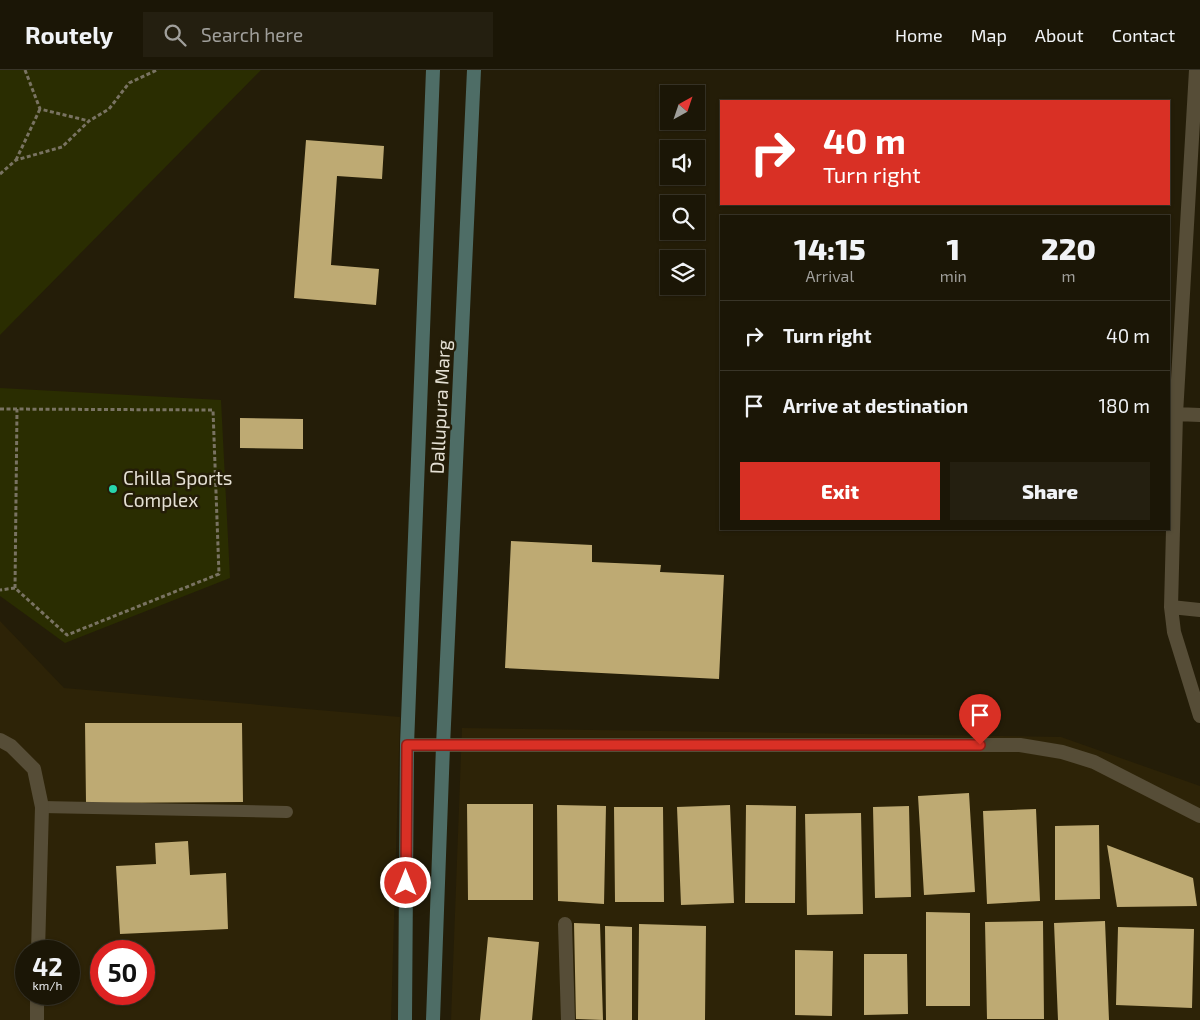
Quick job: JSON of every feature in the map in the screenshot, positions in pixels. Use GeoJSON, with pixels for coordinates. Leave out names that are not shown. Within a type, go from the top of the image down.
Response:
{"type":"FeatureCollection","features":[{"type":"Feature","properties":{"kind":"main road","name":"Dallupura Marg"},"geometry":{"type":"LineString","coordinates":[[405,1020],[407,745],[434,70]]}},
{"type":"Feature","properties":{"kind":"main road","name":"Dallupura Marg"},"geometry":{"type":"LineString","coordinates":[[433,1020],[443,746],[474,70]]}},
{"type":"Feature","properties":{"kind":"street"},"geometry":{"type":"LineString","coordinates":[[1196,70],[1176,414],[1171,607],[1174,632],[1200,716]]}},
{"type":"Feature","properties":{"kind":"street"},"geometry":{"type":"LineString","coordinates":[[1176,414],[1200,415]]}},
{"type":"Feature","properties":{"kind":"street"},"geometry":{"type":"LineString","coordinates":[[1171,607],[1200,610]]}},
{"type":"Feature","properties":{"kind":"street"},"geometry":{"type":"LineString","coordinates":[[0,740],[11,746],[34,770],[42,807],[38,940]]}},
{"type":"Feature","properties":{"kind":"street"},"geometry":{"type":"LineString","coordinates":[[407,745],[1020,745],[1062,752],[1094,762],[1200,816]]}},
{"type":"Feature","properties":{"kind":"street"},"geometry":{"type":"LineString","coordinates":[[565,924],[568,1020]]}},
{"type":"Feature","properties":{"kind":"street"},"geometry":{"type":"LineString","coordinates":[[37,1005],[37,1020]]}},
{"type":"Feature","properties":{"kind":"lane"},"geometry":{"type":"LineString","coordinates":[[42,807],[287,812]]}},
{"type":"Feature","properties":{"kind":"path"},"geometry":{"type":"LineString","coordinates":[[0,174],[16,160],[40,109],[25,70]]}},
{"type":"Feature","properties":{"kind":"path"},"geometry":{"type":"LineString","coordinates":[[16,160],[62,147],[89,120],[109,109],[129,83],[157,70]]}},
{"type":"Feature","properties":{"kind":"path"},"geometry":{"type":"LineString","coordinates":[[40,109],[89,120]]}},
{"type":"Feature","properties":{"kind":"path"},"geometry":{"type":"LineString","coordinates":[[0,409],[17,409],[213,410],[219,574],[67,635],[15,588],[17,409]]}},
{"type":"Feature","properties":{"kind":"path"},"geometry":{"type":"LineString","coordinates":[[0,590],[15,588]]}},
{"type":"Feature","properties":{"kind":"shaded area"},"geometry":{"type":"Polygon","coordinates":[[[0,621],[64,688],[400,717],[391,1020],[0,1020],[0,621]]]}},
{"type":"Feature","properties":{"kind":"shaded area"},"geometry":{"type":"Polygon","coordinates":[[[462,728],[1061,737],[1200,786],[1200,1020],[451,1020],[462,728]]]}},
{"type":"Feature","properties":{"kind":"green space"},"geometry":{"type":"Polygon","coordinates":[[[0,70],[261,70],[0,335],[0,70]]]}},
{"type":"Feature","properties":{"kind":"green space","name":"Chilla Sports Complex"},"geometry":{"type":"Polygon","coordinates":[[[0,388],[221,400],[230,578],[65,643],[0,596],[0,388]]]}},
{"type":"Feature","properties":{"kind":"building"},"geometry":{"type":"Polygon","coordinates":[[[306,140],[384,146],[382,179],[337,176],[331,265],[379,269],[376,305],[294,298],[306,140]]]}},
{"type":"Feature","properties":{"kind":"building"},"geometry":{"type":"Polygon","coordinates":[[[240,418],[303,419],[303,449],[240,448],[240,418]]]}},
{"type":"Feature","properties":{"kind":"building"},"geometry":{"type":"Polygon","coordinates":[[[511,541],[592,545],[592,562],[661,565],[660,572],[724,575],[719,679],[505,668],[511,541]]]}},
{"type":"Feature","properties":{"kind":"building"},"geometry":{"type":"Polygon","coordinates":[[[85,723],[242,723],[243,802],[86,803],[85,723]]]}},
{"type":"Feature","properties":{"kind":"building"},"geometry":{"type":"Polygon","coordinates":[[[969,793],[975,892],[924,895],[918,796],[969,793]]]}},
{"type":"Feature","properties":{"kind":"building"},"geometry":{"type":"Polygon","coordinates":[[[467,804],[533,804],[533,900],[468,900],[467,804]]]}},
{"type":"Feature","properties":{"kind":"building"},"geometry":{"type":"Polygon","coordinates":[[[557,805],[606,806],[604,904],[558,901],[557,805]]]}},
{"type":"Feature","properties":{"kind":"building"},"geometry":{"type":"Polygon","coordinates":[[[730,805],[734,903],[681,905],[677,807],[730,805]]]}},
{"type":"Feature","properties":{"kind":"building"},"geometry":{"type":"Polygon","coordinates":[[[746,805],[796,806],[795,903],[745,903],[746,805]]]}},
{"type":"Feature","properties":{"kind":"building"},"geometry":{"type":"Polygon","coordinates":[[[909,806],[911,897],[875,898],[873,807],[909,806]]]}},
{"type":"Feature","properties":{"kind":"building"},"geometry":{"type":"Polygon","coordinates":[[[614,807],[663,807],[664,902],[615,902],[614,807]]]}},
{"type":"Feature","properties":{"kind":"building"},"geometry":{"type":"Polygon","coordinates":[[[1036,809],[1040,901],[987,904],[983,811],[1036,809]]]}},
{"type":"Feature","properties":{"kind":"building"},"geometry":{"type":"Polygon","coordinates":[[[861,813],[863,914],[807,915],[805,814],[861,813]]]}},
{"type":"Feature","properties":{"kind":"building"},"geometry":{"type":"Polygon","coordinates":[[[1099,825],[1100,899],[1055,900],[1055,826],[1099,825]]]}},
{"type":"Feature","properties":{"kind":"building"},"geometry":{"type":"Polygon","coordinates":[[[188,841],[190,875],[226,873],[228,929],[120,934],[116,866],[156,864],[155,843],[188,841]]]}},
{"type":"Feature","properties":{"kind":"building"},"geometry":{"type":"Polygon","coordinates":[[[1107,845],[1193,878],[1197,906],[1117,907],[1107,845]]]}},
{"type":"Feature","properties":{"kind":"building"},"geometry":{"type":"Polygon","coordinates":[[[926,912],[970,913],[970,1006],[926,1006],[926,912]]]}},
{"type":"Feature","properties":{"kind":"building"},"geometry":{"type":"Polygon","coordinates":[[[1043,921],[1044,1019],[987,1019],[985,922],[1043,921]]]}},
{"type":"Feature","properties":{"kind":"building"},"geometry":{"type":"Polygon","coordinates":[[[1105,921],[1109,1020],[1058,1020],[1054,923],[1105,921]]]}},
{"type":"Feature","properties":{"kind":"building"},"geometry":{"type":"Polygon","coordinates":[[[574,923],[600,924],[603,1020],[576,1019],[574,923]]]}},
{"type":"Feature","properties":{"kind":"building"},"geometry":{"type":"Polygon","coordinates":[[[639,924],[706,926],[705,1020],[638,1020],[639,924]]]}},
{"type":"Feature","properties":{"kind":"building"},"geometry":{"type":"Polygon","coordinates":[[[605,926],[632,927],[632,1020],[606,1020],[605,926]]]}},
{"type":"Feature","properties":{"kind":"building"},"geometry":{"type":"Polygon","coordinates":[[[1118,927],[1194,929],[1192,1008],[1116,1005],[1118,927]]]}},
{"type":"Feature","properties":{"kind":"building"},"geometry":{"type":"Polygon","coordinates":[[[488,937],[539,942],[532,1020],[480,1020],[488,937]]]}},
{"type":"Feature","properties":{"kind":"building"},"geometry":{"type":"Polygon","coordinates":[[[795,950],[833,951],[832,1016],[795,1015],[795,950]]]}},
{"type":"Feature","properties":{"kind":"building"},"geometry":{"type":"Polygon","coordinates":[[[864,954],[907,954],[908,1014],[864,1015],[864,954]]]}},
{"type":"Feature","properties":{"kind":"place","name":"Chilla Sports Complex"},"geometry":{"type":"Point","coordinates":[113,489]}},
{"type":"Feature","properties":{"kind":"route"},"geometry":{"type":"LineString","coordinates":[[406,883],[407,745],[980,745]]}}]}
